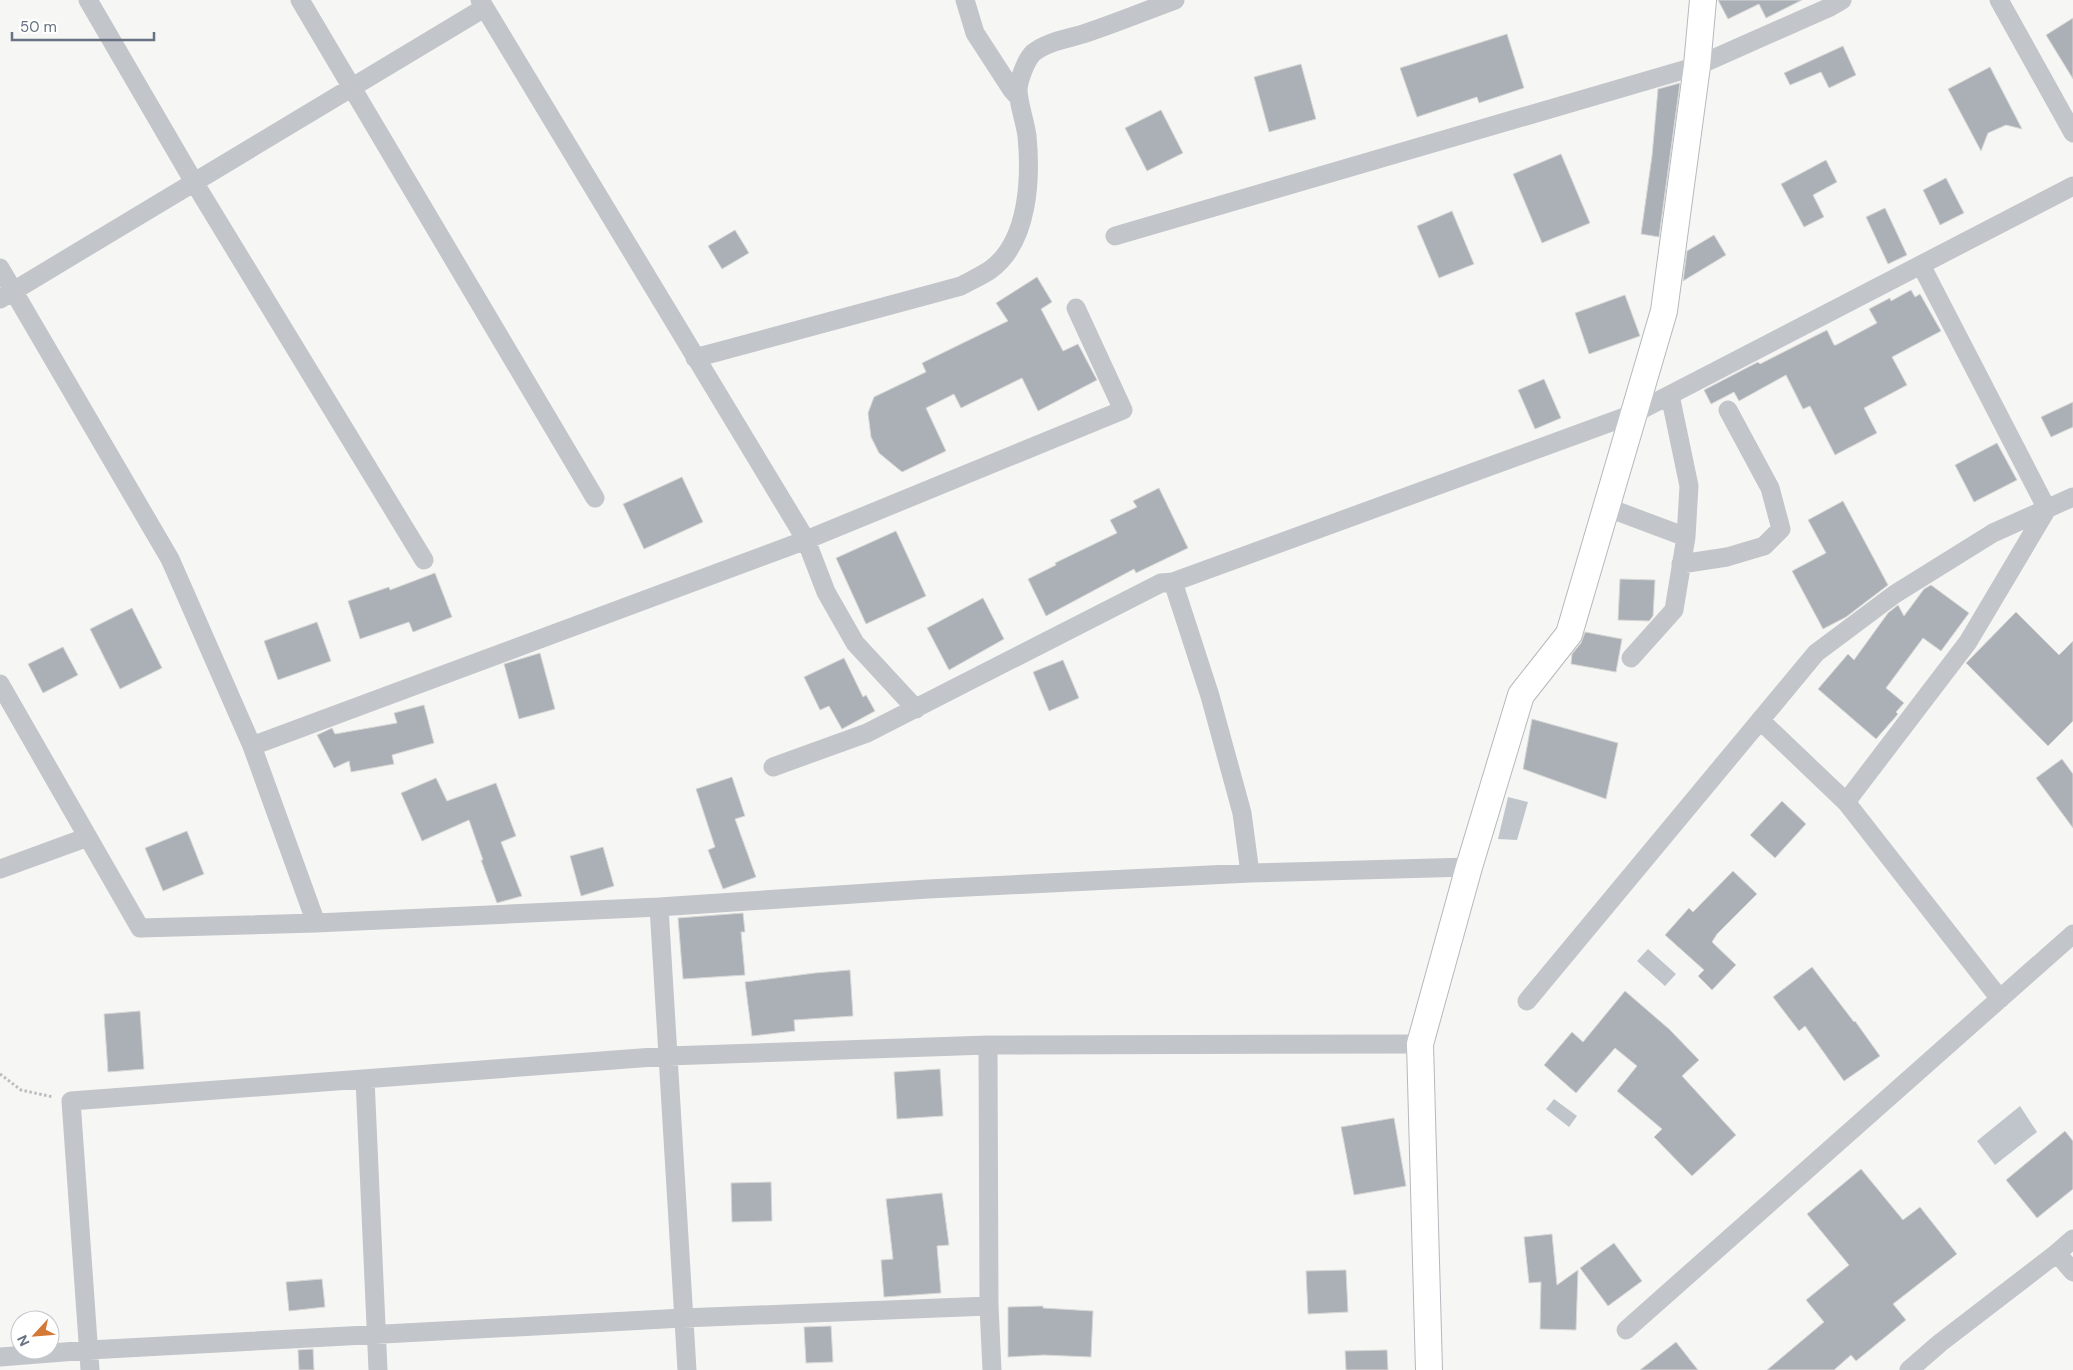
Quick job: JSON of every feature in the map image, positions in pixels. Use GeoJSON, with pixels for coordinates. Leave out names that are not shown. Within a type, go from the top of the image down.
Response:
{"type":"FeatureCollection","features":[{"type":"Feature","properties":{"kind":"street"},"geometry":{"type":"LineString","coordinates":[[88,0],[194,182],[424,560]]}},
{"type":"Feature","properties":{"kind":"street"},"geometry":{"type":"LineString","coordinates":[[300,0],[596,498]]}},
{"type":"Feature","properties":{"kind":"street"},"geometry":{"type":"LineString","coordinates":[[965,0],[975,32],[1019,98]]}},
{"type":"Feature","properties":{"kind":"street"},"geometry":{"type":"LineString","coordinates":[[696,358],[960,286],[992,269],[1008,251],[1018,232],[1029,187],[1027,134],[1018,89],[1024,68],[1032,54],[1049,43],[1084,34],[1175,0]]}},
{"type":"Feature","properties":{"kind":"street"},"geometry":{"type":"LineString","coordinates":[[1429,1370],[1420,1044],[1469,867],[1521,695],[1569,634],[1664,311],[1697,66],[1703,0]]}},
{"type":"Feature","properties":{"kind":"street"},"geometry":{"type":"LineString","coordinates":[[1115,236],[1697,66],[1830,8],[1842,0]]}},
{"type":"Feature","properties":{"kind":"street"},"geometry":{"type":"LineString","coordinates":[[1999,0],[2073,133]]}},
{"type":"Feature","properties":{"kind":"street"},"geometry":{"type":"LineString","coordinates":[[7,295],[353,87],[482,4],[806,540],[826,592],[855,643],[916,709]]}},
{"type":"Feature","properties":{"kind":"street"},"geometry":{"type":"LineString","coordinates":[[773,767],[867,733],[1161,583],[1173,582],[1633,414],[2073,186]]}},
{"type":"Feature","properties":{"kind":"street"},"geometry":{"type":"LineString","coordinates":[[1921,265],[2047,509]]}},
{"type":"Feature","properties":{"kind":"street"},"geometry":{"type":"LineString","coordinates":[[0,268],[7,295],[170,559],[252,746],[316,923]]}},
{"type":"Feature","properties":{"kind":"street"},"geometry":{"type":"LineString","coordinates":[[252,746],[806,540],[1123,410],[1076,308]]}},
{"type":"Feature","properties":{"kind":"street"},"geometry":{"type":"LineString","coordinates":[[1631,658],[1674,610],[1686,537],[1689,486],[1670,395]]}},
{"type":"Feature","properties":{"kind":"street"},"geometry":{"type":"LineString","coordinates":[[1681,564],[1728,557],[1764,546],[1782,528],[1770,488],[1728,410]]}},
{"type":"Feature","properties":{"kind":"street"},"geometry":{"type":"LineString","coordinates":[[1527,1000],[1816,653],[1895,594],[1994,533],[2073,498]]}},
{"type":"Feature","properties":{"kind":"street"},"geometry":{"type":"LineString","coordinates":[[1606,507],[1686,537]]}},
{"type":"Feature","properties":{"kind":"street"},"geometry":{"type":"LineString","coordinates":[[1846,802],[1968,642],[2047,509]]}},
{"type":"Feature","properties":{"kind":"street"},"geometry":{"type":"LineString","coordinates":[[1173,582],[1210,696],[1239,804],[1250,873]]}},
{"type":"Feature","properties":{"kind":"street"},"geometry":{"type":"LineString","coordinates":[[0,684],[140,928],[316,923],[659,907],[928,888],[1250,873],[1469,867]]}},
{"type":"Feature","properties":{"kind":"street"},"geometry":{"type":"LineString","coordinates":[[1760,720],[1846,802],[2000,999]]}},
{"type":"Feature","properties":{"kind":"street"},"geometry":{"type":"LineString","coordinates":[[0,869],[88,837]]}},
{"type":"Feature","properties":{"kind":"street"},"geometry":{"type":"LineString","coordinates":[[659,907],[687,1370]]}},
{"type":"Feature","properties":{"kind":"street"},"geometry":{"type":"LineString","coordinates":[[1626,1330],[2073,934]]}},
{"type":"Feature","properties":{"kind":"street"},"geometry":{"type":"LineString","coordinates":[[90,1370],[71,1101],[667,1056],[988,1044],[1420,1044]]}},
{"type":"Feature","properties":{"kind":"street"},"geometry":{"type":"LineString","coordinates":[[988,1044],[989,1306],[992,1370]]}},
{"type":"Feature","properties":{"kind":"street"},"geometry":{"type":"LineString","coordinates":[[364,1079],[378,1370]]}},
{"type":"Feature","properties":{"kind":"street"},"geometry":{"type":"LineString","coordinates":[[1909,1370],[1940,1343],[2057,1254],[2073,1239]]}},
{"type":"Feature","properties":{"kind":"street"},"geometry":{"type":"LineString","coordinates":[[2057,1254],[2073,1272]]}},
{"type":"Feature","properties":{"kind":"street"},"geometry":{"type":"LineString","coordinates":[[0,1357],[89,1350],[683,1318],[989,1306]]}},
{"type":"Feature","properties":{"kind":"path"},"geometry":{"type":"LineString","coordinates":[[0,1074],[22,1090],[71,1101]]}},
{"type":"Feature","properties":{"kind":"shaded area"},"geometry":{"type":"Polygon","coordinates":[[[1508,797],[1528,802],[1517,840],[1498,839],[1508,797]]]}},
{"type":"Feature","properties":{"kind":"shaded area"},"geometry":{"type":"Polygon","coordinates":[[[1648,949],[1676,974],[1665,986],[1637,961],[1648,949]]]}},
{"type":"Feature","properties":{"kind":"shaded area"},"geometry":{"type":"Polygon","coordinates":[[[1554,1099],[1577,1116],[1569,1127],[1546,1109],[1554,1099]]]}},
{"type":"Feature","properties":{"kind":"shaded area"},"geometry":{"type":"Polygon","coordinates":[[[2020,1106],[2037,1132],[1995,1165],[1977,1141],[2020,1106]]]}},
{"type":"Feature","properties":{"kind":"building"},"geometry":{"type":"Polygon","coordinates":[[[1718,0],[1802,0],[1766,18],[1759,4],[1728,19],[1718,0]]]}},
{"type":"Feature","properties":{"kind":"building"},"geometry":{"type":"Polygon","coordinates":[[[2073,18],[2073,79],[2046,35],[2073,18]]]}},
{"type":"Feature","properties":{"kind":"building"},"geometry":{"type":"Polygon","coordinates":[[[1507,34],[1524,88],[1479,103],[1477,97],[1417,117],[1400,68],[1507,34]]]}},
{"type":"Feature","properties":{"kind":"building"},"geometry":{"type":"Polygon","coordinates":[[[1843,46],[1856,75],[1829,88],[1821,72],[1790,85],[1784,73],[1843,46]]]}},
{"type":"Feature","properties":{"kind":"building"},"geometry":{"type":"Polygon","coordinates":[[[1301,64],[1316,119],[1269,132],[1254,77],[1301,64]]]}},
{"type":"Feature","properties":{"kind":"building"},"geometry":{"type":"Polygon","coordinates":[[[1990,67],[2022,129],[2006,125],[1988,133],[1981,151],[1948,89],[1990,67]]]}},
{"type":"Feature","properties":{"kind":"building"},"geometry":{"type":"Polygon","coordinates":[[[1680,83],[1659,237],[1641,234],[1652,156],[1658,89],[1680,83]]]}},
{"type":"Feature","properties":{"kind":"building"},"geometry":{"type":"Polygon","coordinates":[[[1161,110],[1183,153],[1147,171],[1125,128],[1161,110]]]}},
{"type":"Feature","properties":{"kind":"building"},"geometry":{"type":"Polygon","coordinates":[[[1561,154],[1590,223],[1542,243],[1513,174],[1561,154]]]}},
{"type":"Feature","properties":{"kind":"building"},"geometry":{"type":"Polygon","coordinates":[[[1826,160],[1837,182],[1813,195],[1824,217],[1804,227],[1781,184],[1826,160]]]}},
{"type":"Feature","properties":{"kind":"building"},"geometry":{"type":"Polygon","coordinates":[[[1946,178],[1964,213],[1940,225],[1923,190],[1946,178]]]}},
{"type":"Feature","properties":{"kind":"building"},"geometry":{"type":"Polygon","coordinates":[[[1885,208],[1907,255],[1888,264],[1866,217],[1885,208]]]}},
{"type":"Feature","properties":{"kind":"building"},"geometry":{"type":"Polygon","coordinates":[[[1452,211],[1474,264],[1439,278],[1417,226],[1452,211]]]}},
{"type":"Feature","properties":{"kind":"building"},"geometry":{"type":"Polygon","coordinates":[[[735,230],[749,253],[722,269],[708,246],[735,230]]]}},
{"type":"Feature","properties":{"kind":"building"},"geometry":{"type":"Polygon","coordinates":[[[1714,235],[1726,255],[1683,281],[1687,251],[1714,235]]]}},
{"type":"Feature","properties":{"kind":"building"},"geometry":{"type":"Polygon","coordinates":[[[1037,277],[1052,302],[1041,309],[1063,351],[1078,344],[1097,380],[1038,411],[1022,378],[961,408],[954,394],[926,408],[946,451],[902,472],[879,453],[871,437],[868,413],[874,397],[926,372],[922,363],[1008,321],[996,303],[1037,277]]]}},
{"type":"Feature","properties":{"kind":"building"},"geometry":{"type":"Polygon","coordinates":[[[1911,290],[1915,297],[1920,294],[1941,331],[1892,357],[1907,385],[1864,408],[1877,433],[1835,455],[1810,406],[1803,409],[1786,375],[1739,401],[1734,392],[1711,404],[1704,390],[1827,330],[1834,345],[1836,345],[1877,323],[1869,309],[1890,298],[1891,301],[1911,290]]]}},
{"type":"Feature","properties":{"kind":"building"},"geometry":{"type":"Polygon","coordinates":[[[1625,295],[1640,336],[1589,354],[1575,313],[1625,295]]]}},
{"type":"Feature","properties":{"kind":"building"},"geometry":{"type":"Polygon","coordinates":[[[1544,379],[1561,418],[1535,429],[1518,390],[1544,379]]]}},
{"type":"Feature","properties":{"kind":"building"},"geometry":{"type":"Polygon","coordinates":[[[2073,402],[2073,427],[2051,437],[2041,417],[2073,402]]]}},
{"type":"Feature","properties":{"kind":"building"},"geometry":{"type":"Polygon","coordinates":[[[1997,443],[2017,480],[1974,502],[1955,465],[1997,443]]]}},
{"type":"Feature","properties":{"kind":"building"},"geometry":{"type":"Polygon","coordinates":[[[682,477],[703,522],[644,549],[623,504],[682,477]]]}},
{"type":"Feature","properties":{"kind":"building"},"geometry":{"type":"Polygon","coordinates":[[[1159,488],[1188,548],[1136,573],[1134,569],[1046,616],[1028,579],[1056,565],[1055,563],[1117,533],[1110,520],[1137,507],[1133,501],[1159,488]]]}},
{"type":"Feature","properties":{"kind":"building"},"geometry":{"type":"Polygon","coordinates":[[[1843,501],[1888,585],[1846,617],[1823,629],[1792,571],[1826,553],[1808,520],[1843,501]]]}},
{"type":"Feature","properties":{"kind":"building"},"geometry":{"type":"Polygon","coordinates":[[[896,531],[926,596],[866,624],[836,558],[896,531]]]}},
{"type":"Feature","properties":{"kind":"building"},"geometry":{"type":"Polygon","coordinates":[[[435,573],[452,617],[413,632],[409,622],[360,639],[348,601],[389,587],[390,590],[435,573]]]}},
{"type":"Feature","properties":{"kind":"building"},"geometry":{"type":"Polygon","coordinates":[[[1620,579],[1655,580],[1653,616],[1649,621],[1618,620],[1620,579]]]}},
{"type":"Feature","properties":{"kind":"building"},"geometry":{"type":"Polygon","coordinates":[[[1931,585],[1969,613],[1941,651],[1923,638],[1886,688],[1904,703],[1896,712],[1898,714],[1876,739],[1818,689],[1848,654],[1854,660],[1888,613],[1898,605],[1904,616],[1924,589],[1931,585]]]}},
{"type":"Feature","properties":{"kind":"building"},"geometry":{"type":"Polygon","coordinates":[[[983,598],[1004,639],[949,670],[927,628],[983,598]]]}},
{"type":"Feature","properties":{"kind":"building"},"geometry":{"type":"Polygon","coordinates":[[[132,608],[162,668],[120,689],[90,629],[132,608]]]}},
{"type":"Feature","properties":{"kind":"building"},"geometry":{"type":"Polygon","coordinates":[[[2016,612],[2059,655],[2073,641],[2073,721],[2048,746],[1966,663],[2016,612]]]}},
{"type":"Feature","properties":{"kind":"building"},"geometry":{"type":"Polygon","coordinates":[[[317,622],[331,661],[278,680],[264,641],[317,622]]]}},
{"type":"Feature","properties":{"kind":"building"},"geometry":{"type":"Polygon","coordinates":[[[1585,632],[1622,639],[1616,672],[1571,664],[1572,654],[1581,643],[1585,632]]]}},
{"type":"Feature","properties":{"kind":"building"},"geometry":{"type":"Polygon","coordinates":[[[63,647],[78,675],[43,693],[28,664],[63,647]]]}},
{"type":"Feature","properties":{"kind":"building"},"geometry":{"type":"Polygon","coordinates":[[[540,653],[555,709],[519,719],[504,664],[540,653]]]}},
{"type":"Feature","properties":{"kind":"building"},"geometry":{"type":"Polygon","coordinates":[[[844,658],[863,697],[866,695],[875,711],[842,729],[829,706],[820,710],[804,677],[844,658]]]}},
{"type":"Feature","properties":{"kind":"building"},"geometry":{"type":"Polygon","coordinates":[[[1063,660],[1079,698],[1049,711],[1033,672],[1063,660]]]}},
{"type":"Feature","properties":{"kind":"building"},"geometry":{"type":"Polygon","coordinates":[[[424,705],[434,743],[392,755],[394,764],[351,772],[349,761],[334,768],[317,735],[332,728],[335,734],[397,723],[394,713],[424,705]]]}},
{"type":"Feature","properties":{"kind":"building"},"geometry":{"type":"Polygon","coordinates":[[[1532,719],[1618,743],[1606,799],[1523,769],[1532,719]]]}},
{"type":"Feature","properties":{"kind":"building"},"geometry":{"type":"Polygon","coordinates":[[[2062,759],[2073,774],[2073,828],[2036,778],[2062,759]]]}},
{"type":"Feature","properties":{"kind":"building"},"geometry":{"type":"Polygon","coordinates":[[[732,777],[745,816],[735,819],[756,877],[723,889],[708,850],[715,847],[696,789],[732,777]]]}},
{"type":"Feature","properties":{"kind":"building"},"geometry":{"type":"Polygon","coordinates":[[[436,778],[447,801],[496,783],[516,836],[501,842],[522,896],[497,903],[469,820],[422,841],[401,793],[436,778]]]}},
{"type":"Feature","properties":{"kind":"building"},"geometry":{"type":"Polygon","coordinates":[[[1782,801],[1806,824],[1775,858],[1750,835],[1782,801]]]}},
{"type":"Feature","properties":{"kind":"building"},"geometry":{"type":"Polygon","coordinates":[[[187,831],[204,874],[163,891],[145,848],[187,831]]]}},
{"type":"Feature","properties":{"kind":"building"},"geometry":{"type":"Polygon","coordinates":[[[603,847],[614,886],[581,896],[570,856],[603,847]]]}},
{"type":"Feature","properties":{"kind":"building"},"geometry":{"type":"Polygon","coordinates":[[[1733,871],[1757,894],[1717,934],[1712,942],[1736,965],[1712,990],[1698,976],[1704,970],[1665,935],[1689,908],[1693,912],[1733,871]]]}},
{"type":"Feature","properties":{"kind":"building"},"geometry":{"type":"Polygon","coordinates":[[[743,913],[745,932],[741,932],[745,975],[683,979],[678,918],[743,913]]]}},
{"type":"Feature","properties":{"kind":"building"},"geometry":{"type":"Polygon","coordinates":[[[1812,967],[1880,1056],[1844,1081],[1805,1026],[1799,1031],[1773,997],[1812,967]]]}},
{"type":"Feature","properties":{"kind":"building"},"geometry":{"type":"Polygon","coordinates":[[[850,970],[853,1016],[794,1020],[795,1031],[752,1036],[745,982],[850,970]]]}},
{"type":"Feature","properties":{"kind":"building"},"geometry":{"type":"Polygon","coordinates":[[[1625,991],[1669,1029],[1699,1060],[1682,1076],[1736,1135],[1692,1176],[1654,1137],[1662,1129],[1617,1091],[1637,1066],[1615,1048],[1576,1093],[1544,1065],[1572,1032],[1583,1042],[1625,991]]]}},
{"type":"Feature","properties":{"kind":"building"},"geometry":{"type":"Polygon","coordinates":[[[140,1011],[144,1069],[108,1072],[104,1014],[140,1011]]]}},
{"type":"Feature","properties":{"kind":"building"},"geometry":{"type":"Polygon","coordinates":[[[940,1069],[943,1116],[897,1119],[894,1072],[940,1069]]]}},
{"type":"Feature","properties":{"kind":"building"},"geometry":{"type":"Polygon","coordinates":[[[1394,1118],[1406,1186],[1354,1195],[1341,1127],[1394,1118]]]}},
{"type":"Feature","properties":{"kind":"building"},"geometry":{"type":"Polygon","coordinates":[[[2065,1131],[2073,1141],[2073,1189],[2037,1218],[2006,1180],[2065,1131]]]}},
{"type":"Feature","properties":{"kind":"building"},"geometry":{"type":"Polygon","coordinates":[[[1861,1169],[1903,1220],[1920,1207],[1957,1254],[1893,1304],[1906,1320],[1856,1361],[1851,1355],[1834,1370],[1767,1370],[1824,1322],[1806,1300],[1849,1265],[1807,1214],[1861,1169]]]}},
{"type":"Feature","properties":{"kind":"building"},"geometry":{"type":"Polygon","coordinates":[[[771,1182],[772,1221],[732,1222],[731,1183],[771,1182]]]}},
{"type":"Feature","properties":{"kind":"building"},"geometry":{"type":"Polygon","coordinates":[[[942,1193],[949,1245],[937,1246],[941,1293],[884,1297],[881,1260],[893,1259],[886,1199],[942,1193]]]}},
{"type":"Feature","properties":{"kind":"building"},"geometry":{"type":"Polygon","coordinates":[[[1552,1234],[1557,1285],[1578,1270],[1576,1330],[1540,1329],[1541,1282],[1529,1283],[1524,1237],[1552,1234]]]}},
{"type":"Feature","properties":{"kind":"building"},"geometry":{"type":"Polygon","coordinates":[[[1614,1243],[1642,1281],[1608,1306],[1580,1268],[1614,1243]]]}},
{"type":"Feature","properties":{"kind":"building"},"geometry":{"type":"Polygon","coordinates":[[[1346,1270],[1348,1312],[1308,1314],[1306,1271],[1346,1270]]]}},
{"type":"Feature","properties":{"kind":"building"},"geometry":{"type":"Polygon","coordinates":[[[322,1279],[325,1307],[289,1311],[286,1282],[322,1279]]]}},
{"type":"Feature","properties":{"kind":"building"},"geometry":{"type":"Polygon","coordinates":[[[1043,1306],[1043,1308],[1093,1311],[1091,1357],[1044,1355],[1008,1357],[1008,1307],[1043,1306]]]}},
{"type":"Feature","properties":{"kind":"building"},"geometry":{"type":"Polygon","coordinates":[[[831,1326],[833,1362],[806,1363],[804,1327],[831,1326]]]}},
{"type":"Feature","properties":{"kind":"building"},"geometry":{"type":"Polygon","coordinates":[[[1676,1342],[1698,1370],[1640,1370],[1676,1342]]]}},
{"type":"Feature","properties":{"kind":"building"},"geometry":{"type":"Polygon","coordinates":[[[313,1349],[314,1370],[299,1370],[298,1350],[313,1349]]]}},
{"type":"Feature","properties":{"kind":"building"},"geometry":{"type":"Polygon","coordinates":[[[1387,1350],[1388,1370],[1346,1370],[1345,1351],[1387,1350]]]}}]}
